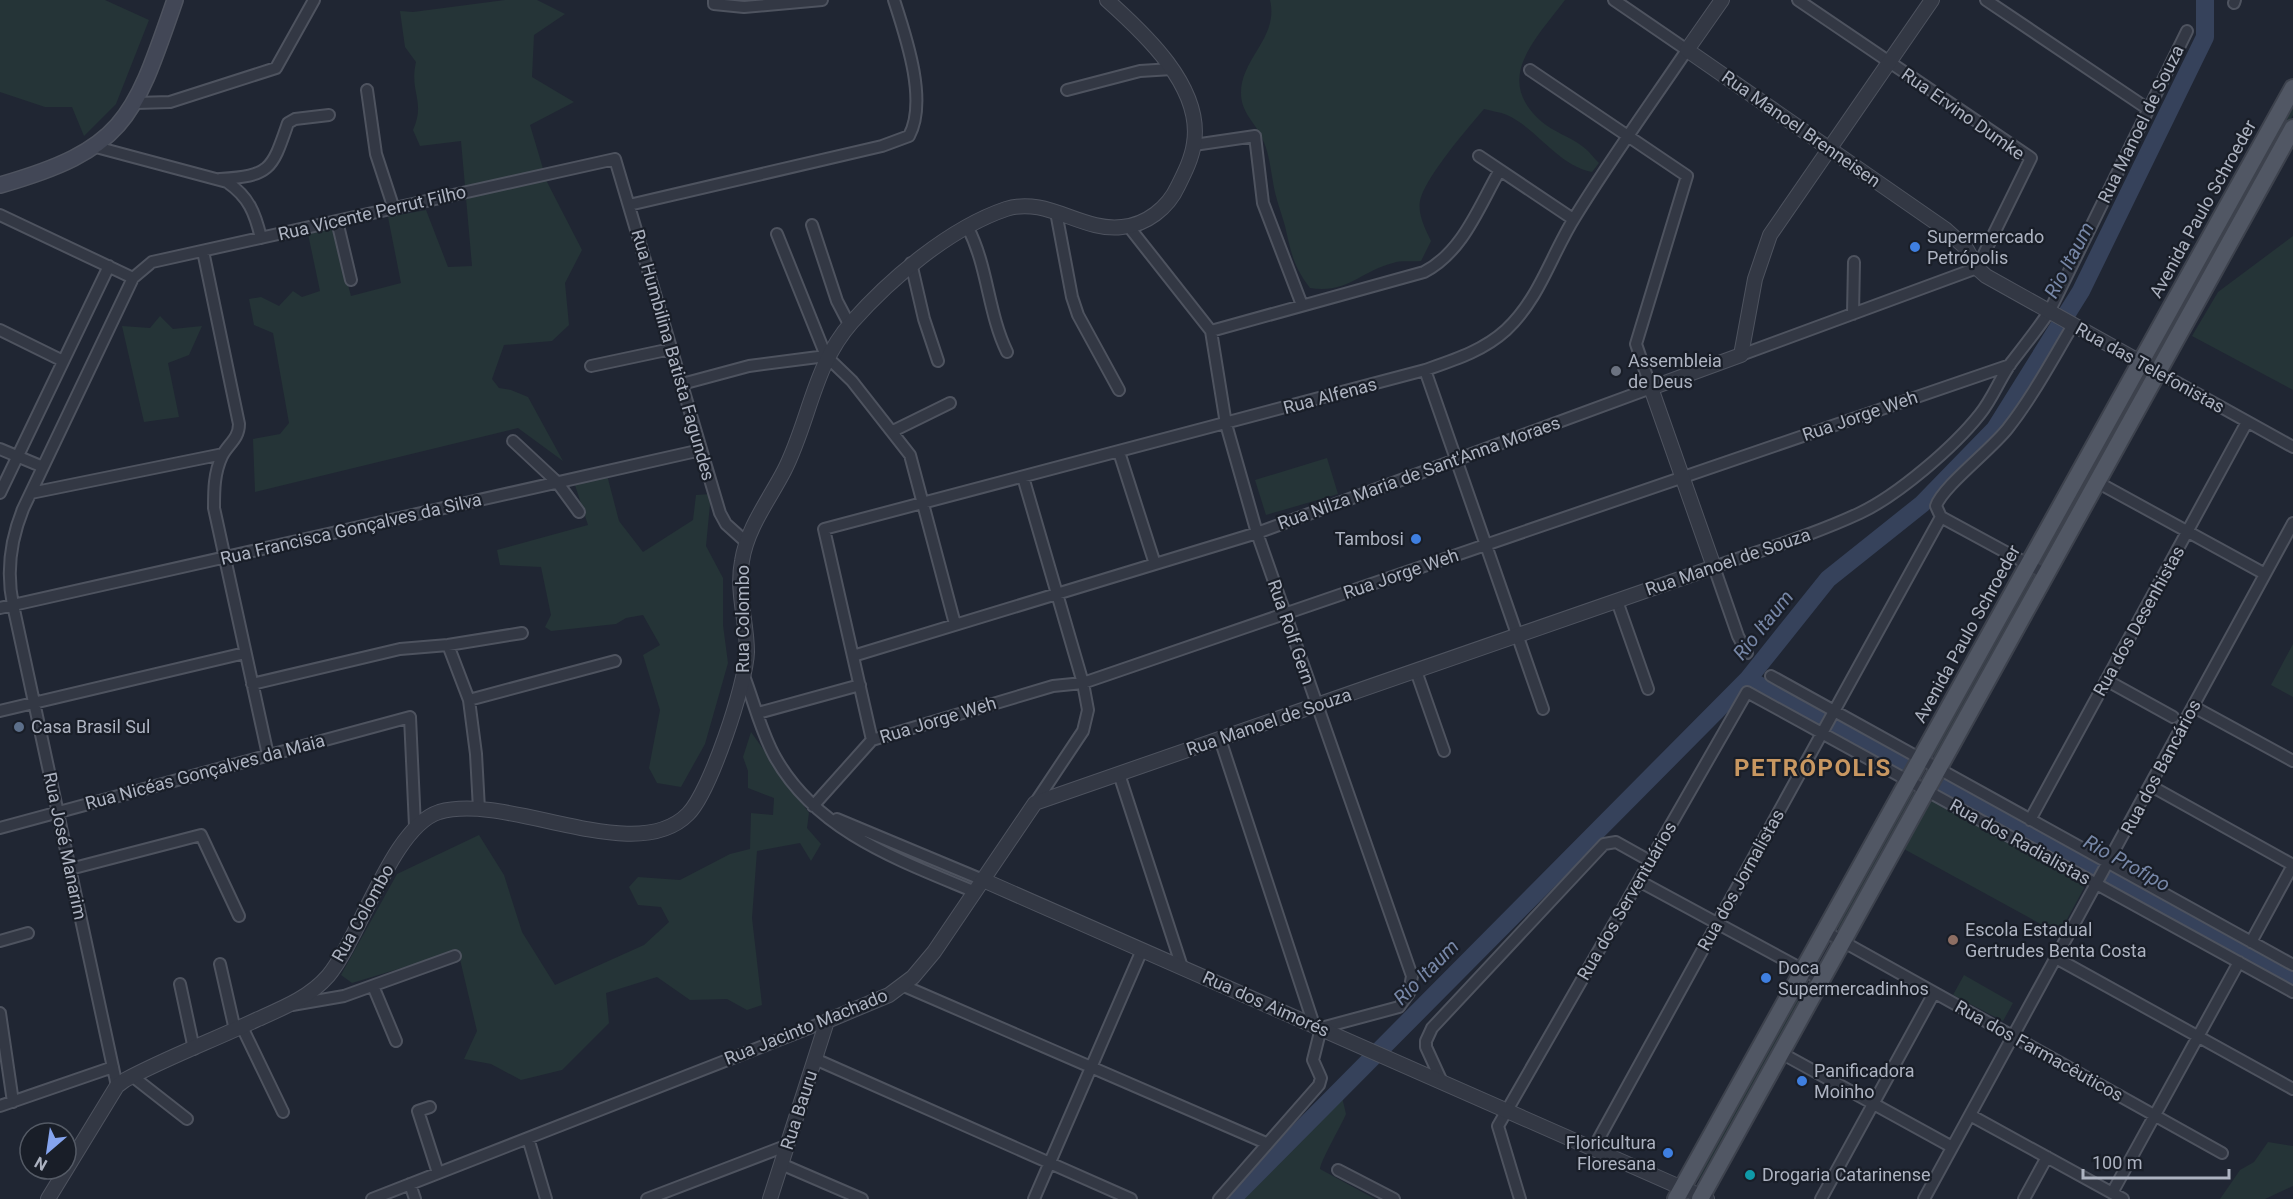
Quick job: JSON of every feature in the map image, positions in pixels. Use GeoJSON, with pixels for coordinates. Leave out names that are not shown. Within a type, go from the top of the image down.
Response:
{"type":"FeatureCollection","features":[{"type":"Feature","properties":{"kind":"main road"},"geometry":{"type":"LineString","coordinates":[[0,185],[52,170],[96,147],[120,125],[136,103],[176,0]]}},
{"type":"Feature","properties":{"kind":"main road","name":"Avenida Paulo Schroeder"},"geometry":{"type":"LineString","coordinates":[[1679,1193],[2293,88]]}},
{"type":"Feature","properties":{"kind":"main road"},"geometry":{"type":"LineString","coordinates":[[1703,1198],[2293,128]]}},
{"type":"Feature","properties":{"kind":"street"},"geometry":{"type":"LineString","coordinates":[[136,103],[170,102],[276,68],[314,0]]}},
{"type":"Feature","properties":{"kind":"street"},"geometry":{"type":"LineString","coordinates":[[714,2],[744,7],[822,0]]}},
{"type":"Feature","properties":{"kind":"street"},"geometry":{"type":"LineString","coordinates":[[629,205],[882,146],[909,136],[917,117],[917,105],[911,63],[894,0]]}},
{"type":"Feature","properties":{"kind":"street","name":"Rua Colombo"},"geometry":{"type":"LineString","coordinates":[[48,1199],[117,1086],[132,1076],[286,1006],[319,986],[337,964],[397,851],[415,826],[440,812],[479,809],[627,834],[649,834],[670,828],[688,814],[702,792],[735,709],[744,676],[747,651],[740,575],[746,542],[793,452],[826,356],[849,324],[911,263],[999,212],[1018,207],[1043,208],[1099,226],[1129,227],[1146,220],[1166,205],[1180,183],[1194,145],[1192,113],[1172,69],[1147,36],[1107,0]]}},
{"type":"Feature","properties":{"kind":"street","name":"Rua Manoel Brenneisen"},"geometry":{"type":"LineString","coordinates":[[1614,0],[1958,239],[1977,268]]}},
{"type":"Feature","properties":{"kind":"street"},"geometry":{"type":"LineString","coordinates":[[1687,51],[1722,0]]}},
{"type":"Feature","properties":{"kind":"street","name":"Rua Ervino Dumke"},"geometry":{"type":"LineString","coordinates":[[1798,0],[2031,158],[1977,268]]}},
{"type":"Feature","properties":{"kind":"street"},"geometry":{"type":"LineString","coordinates":[[1741,355],[1746,317],[1763,252],[1775,227],[1932,0]]}},
{"type":"Feature","properties":{"kind":"street"},"geometry":{"type":"LineString","coordinates":[[1986,0],[2148,109]]}},
{"type":"Feature","properties":{"kind":"street","name":"Rua Manoel de Souza"},"geometry":{"type":"LineString","coordinates":[[1035,803],[1825,527],[1861,512],[1895,491],[1980,415],[1999,388],[2010,365],[2027,345],[2062,319],[2148,109],[2187,31]]}},
{"type":"Feature","properties":{"kind":"street","name":"Rua Alfenas"},"geometry":{"type":"LineString","coordinates":[[853,656],[824,529],[1425,370],[1462,358],[1491,342],[1524,310],[1545,278],[1574,219],[1687,51]]}},
{"type":"Feature","properties":{"kind":"street"},"geometry":{"type":"LineString","coordinates":[[1067,90],[1140,71],[1172,69]]}},
{"type":"Feature","properties":{"kind":"street"},"geometry":{"type":"LineString","coordinates":[[1530,70],[1687,176],[1636,344],[1738,636],[1747,652]]}},
{"type":"Feature","properties":{"kind":"street"},"geometry":{"type":"LineString","coordinates":[[367,90],[376,154],[394,208]]}},
{"type":"Feature","properties":{"kind":"street"},"geometry":{"type":"LineString","coordinates":[[220,179],[256,175],[266,170],[277,155],[288,123],[295,119],[328,115]]}},
{"type":"Feature","properties":{"kind":"street"},"geometry":{"type":"LineString","coordinates":[[1194,145],[1255,136],[1263,204],[1302,306]]}},
{"type":"Feature","properties":{"kind":"street"},"geometry":{"type":"LineString","coordinates":[[96,147],[220,179],[236,189],[250,204],[261,238]]}},
{"type":"Feature","properties":{"kind":"street"},"geometry":{"type":"LineString","coordinates":[[1479,156],[1574,219]]}},
{"type":"Feature","properties":{"kind":"street","name":"Rua Vicente Perrut Filho"},"geometry":{"type":"LineString","coordinates":[[133,278],[152,262],[615,159]]}},
{"type":"Feature","properties":{"kind":"street","name":"Rua Humbilina Batista Fagundes"},"geometry":{"type":"LineString","coordinates":[[615,159],[701,450],[726,525],[746,542]]}},
{"type":"Feature","properties":{"kind":"street"},"geometry":{"type":"LineString","coordinates":[[1211,331],[1424,272],[1436,266],[1459,243],[1500,170]]}},
{"type":"Feature","properties":{"kind":"street"},"geometry":{"type":"LineString","coordinates":[[1056,212],[1072,297],[1078,315],[1119,390]]}},
{"type":"Feature","properties":{"kind":"street"},"geometry":{"type":"LineString","coordinates":[[0,215],[133,278]]}},
{"type":"Feature","properties":{"kind":"street"},"geometry":{"type":"LineString","coordinates":[[337,221],[351,280]]}},
{"type":"Feature","properties":{"kind":"street"},"geometry":{"type":"LineString","coordinates":[[812,225],[837,301],[849,324]]}},
{"type":"Feature","properties":{"kind":"street","name":"Rua Rolf Gern"},"geometry":{"type":"LineString","coordinates":[[1129,227],[1211,331],[1226,424],[1257,533],[1412,976],[1412,985],[1405,999],[1394,1010],[1317,1027]]}},
{"type":"Feature","properties":{"kind":"street"},"geometry":{"type":"LineString","coordinates":[[968,228],[976,247],[1000,336],[1007,352]]}},
{"type":"Feature","properties":{"kind":"street"},"geometry":{"type":"LineString","coordinates":[[777,234],[826,356],[852,381],[910,455],[955,624]]}},
{"type":"Feature","properties":{"kind":"street"},"geometry":{"type":"LineString","coordinates":[[202,251],[239,424],[239,432],[223,454],[213,488],[217,528],[268,755]]}},
{"type":"Feature","properties":{"kind":"street"},"geometry":{"type":"LineString","coordinates":[[1853,314],[1854,262]]}},
{"type":"Feature","properties":{"kind":"street"},"geometry":{"type":"LineString","coordinates":[[911,263],[924,319],[938,361]]}},
{"type":"Feature","properties":{"kind":"street"},"geometry":{"type":"LineString","coordinates":[[0,493],[109,266]]}},
{"type":"Feature","properties":{"kind":"street","name":"Rua Nilza Maria de Sant'Anna Moraes"},"geometry":{"type":"LineString","coordinates":[[853,656],[1257,533],[1977,268]]}},
{"type":"Feature","properties":{"kind":"street","name":"Rua das Telefonistas"},"geometry":{"type":"LineString","coordinates":[[1977,268],[1998,284],[2293,447]]}},
{"type":"Feature","properties":{"kind":"street","name":"Rua José Manarim"},"geometry":{"type":"LineString","coordinates":[[117,1086],[13,606],[9,575],[10,556],[18,522],[133,278]]}},
{"type":"Feature","properties":{"kind":"street","name":"Rua dos Jornalistas"},"geometry":{"type":"LineString","coordinates":[[1593,1149],[1941,517],[1936,506],[1940,497],[1982,458],[2008,428],[2062,319]]}},
{"type":"Feature","properties":{"kind":"street"},"geometry":{"type":"LineString","coordinates":[[0,330],[63,361]]}},
{"type":"Feature","properties":{"kind":"street"},"geometry":{"type":"LineString","coordinates":[[591,366],[671,349]]}},
{"type":"Feature","properties":{"kind":"street"},"geometry":{"type":"LineString","coordinates":[[682,384],[749,366],[826,356]]}},
{"type":"Feature","properties":{"kind":"street","name":"Rua Jorge Weh"},"geometry":{"type":"LineString","coordinates":[[813,806],[872,740],[1053,686],[1083,683],[2010,365]]}},
{"type":"Feature","properties":{"kind":"street"},"geometry":{"type":"LineString","coordinates":[[1425,370],[1543,710]]}},
{"type":"Feature","properties":{"kind":"street"},"geometry":{"type":"LineString","coordinates":[[893,431],[950,403]]}},
{"type":"Feature","properties":{"kind":"street","name":"Rua dos Desenhistas"},"geometry":{"type":"LineString","coordinates":[[2030,820],[2247,422]]}},
{"type":"Feature","properties":{"kind":"street"},"geometry":{"type":"LineString","coordinates":[[513,441],[557,482],[579,512]]}},
{"type":"Feature","properties":{"kind":"street"},"geometry":{"type":"LineString","coordinates":[[0,449],[43,467]]}},
{"type":"Feature","properties":{"kind":"street","name":"Rua Francisca Gonçalves da Silva"},"geometry":{"type":"LineString","coordinates":[[0,608],[701,450]]}},
{"type":"Feature","properties":{"kind":"street"},"geometry":{"type":"LineString","coordinates":[[1119,452],[1155,564]]}},
{"type":"Feature","properties":{"kind":"street"},"geometry":{"type":"LineString","coordinates":[[31,493],[223,454]]}},
{"type":"Feature","properties":{"kind":"street","name":"Rua Jacinto Machado"},"geometry":{"type":"LineString","coordinates":[[372,1199],[827,1021],[904,986],[934,952],[1035,803],[1083,730],[1088,710],[1083,683],[1023,477]]}},
{"type":"Feature","properties":{"kind":"street"},"geometry":{"type":"LineString","coordinates":[[2097,482],[2265,574]]}},
{"type":"Feature","properties":{"kind":"street"},"geometry":{"type":"LineString","coordinates":[[1941,517],[2046,574]]}},
{"type":"Feature","properties":{"kind":"street","name":"Rua dos Bancários"},"geometry":{"type":"LineString","coordinates":[[1924,1199],[2098,885],[2293,523]]}},
{"type":"Feature","properties":{"kind":"street"},"geometry":{"type":"LineString","coordinates":[[1617,601],[1648,689]]}},
{"type":"Feature","properties":{"kind":"street"},"geometry":{"type":"LineString","coordinates":[[252,684],[400,649],[448,645],[522,633]]}},
{"type":"Feature","properties":{"kind":"street"},"geometry":{"type":"LineString","coordinates":[[448,645],[469,700],[476,754],[479,809]]}},
{"type":"Feature","properties":{"kind":"street"},"geometry":{"type":"LineString","coordinates":[[0,711],[245,653]]}},
{"type":"Feature","properties":{"kind":"street"},"geometry":{"type":"LineString","coordinates":[[853,656],[872,740]]}},
{"type":"Feature","properties":{"kind":"street"},"geometry":{"type":"LineString","coordinates":[[469,700],[615,661]]}},
{"type":"Feature","properties":{"kind":"street"},"geometry":{"type":"LineString","coordinates":[[1416,671],[1444,751]]}},
{"type":"Feature","properties":{"kind":"street","name":"Rua dos Aimorés"},"geometry":{"type":"LineString","coordinates":[[744,676],[774,756],[787,776],[813,806],[860,842],[975,892]]}},
{"type":"Feature","properties":{"kind":"street","name":"Rua dos Radialistas"},"geometry":{"type":"LineString","coordinates":[[1771,676],[2293,965]]}},
{"type":"Feature","properties":{"kind":"street"},"geometry":{"type":"LineString","coordinates":[[2106,680],[2173,717]]}},
{"type":"Feature","properties":{"kind":"street"},"geometry":{"type":"LineString","coordinates":[[758,713],[860,685]]}},
{"type":"Feature","properties":{"kind":"street","name":"Rua dos Radialistas"},"geometry":{"type":"LineString","coordinates":[[1747,692],[2293,992]]}},
{"type":"Feature","properties":{"kind":"street","name":"Rua dos Serventuários"},"geometry":{"type":"LineString","coordinates":[[1520,1199],[1498,1126],[1747,692]]}},
{"type":"Feature","properties":{"kind":"street"},"geometry":{"type":"LineString","coordinates":[[2194,707],[2293,761]]}},
{"type":"Feature","properties":{"kind":"street","name":"Rua Nicéas Gonçalves da Maia"},"geometry":{"type":"LineString","coordinates":[[0,828],[410,717],[415,826]]}},
{"type":"Feature","properties":{"kind":"street"},"geometry":{"type":"LineString","coordinates":[[1219,1199],[1319,1085],[1321,1078],[1313,1060],[1317,1027],[1220,739]]}},
{"type":"Feature","properties":{"kind":"street"},"geometry":{"type":"LineString","coordinates":[[1119,774],[1182,967]]}},
{"type":"Feature","properties":{"kind":"street"},"geometry":{"type":"LineString","coordinates":[[2151,786],[2293,865],[2250,942]]}},
{"type":"Feature","properties":{"kind":"street","name":"Rua dos Aimorés"},"geometry":{"type":"LineString","coordinates":[[824,814],[983,880],[1395,1061],[1593,1149],[1679,1193],[1703,1198]]}},
{"type":"Feature","properties":{"kind":"street"},"geometry":{"type":"LineString","coordinates":[[70,869],[201,835],[239,916]]}},
{"type":"Feature","properties":{"kind":"street"},"geometry":{"type":"LineString","coordinates":[[1442,1082],[1426,1047],[1426,1041],[1432,1028],[1604,844],[1616,842],[1650,861]]}},
{"type":"Feature","properties":{"kind":"street"},"geometry":{"type":"LineString","coordinates":[[1639,881],[1822,980]]}},
{"type":"Feature","properties":{"kind":"street","name":"Rua dos Farmacêuticos"},"geometry":{"type":"LineString","coordinates":[[1824,932],[2222,1153]]}},
{"type":"Feature","properties":{"kind":"street"},"geometry":{"type":"LineString","coordinates":[[0,941],[28,933]]}},
{"type":"Feature","properties":{"kind":"street"},"geometry":{"type":"LineString","coordinates":[[1034,1199],[1142,950]]}},
{"type":"Feature","properties":{"kind":"street"},"geometry":{"type":"LineString","coordinates":[[286,1006],[327,1001],[455,956]]}},
{"type":"Feature","properties":{"kind":"street"},"geometry":{"type":"LineString","coordinates":[[2056,958],[2293,1089]]}},
{"type":"Feature","properties":{"kind":"street"},"geometry":{"type":"LineString","coordinates":[[2112,1193],[2239,962]]}},
{"type":"Feature","properties":{"kind":"street"},"geometry":{"type":"LineString","coordinates":[[220,964],[238,1028],[282,1112]]}},
{"type":"Feature","properties":{"kind":"street"},"geometry":{"type":"LineString","coordinates":[[180,984],[194,1048]]}},
{"type":"Feature","properties":{"kind":"street"},"geometry":{"type":"LineString","coordinates":[[373,986],[396,1041]]}},
{"type":"Feature","properties":{"kind":"street"},"geometry":{"type":"LineString","coordinates":[[904,986],[1266,1143]]}},
{"type":"Feature","properties":{"kind":"street"},"geometry":{"type":"LineString","coordinates":[[1821,1199],[1934,993]]}},
{"type":"Feature","properties":{"kind":"street"},"geometry":{"type":"LineString","coordinates":[[0,1013],[13,1102]]}},
{"type":"Feature","properties":{"kind":"street","name":"Rua Bauru"},"geometry":{"type":"LineString","coordinates":[[770,1199],[827,1021]]}},
{"type":"Feature","properties":{"kind":"street"},"geometry":{"type":"LineString","coordinates":[[1781,1053],[1953,1147]]}},
{"type":"Feature","properties":{"kind":"street"},"geometry":{"type":"LineString","coordinates":[[815,1059],[1131,1199]]}},
{"type":"Feature","properties":{"kind":"street"},"geometry":{"type":"LineString","coordinates":[[0,1106],[113,1068]]}},
{"type":"Feature","properties":{"kind":"street"},"geometry":{"type":"LineString","coordinates":[[132,1076],[187,1119]]}},
{"type":"Feature","properties":{"kind":"street"},"geometry":{"type":"LineString","coordinates":[[430,1107],[418,1111],[438,1173]]}},
{"type":"Feature","properties":{"kind":"street"},"geometry":{"type":"LineString","coordinates":[[1970,1115],[2123,1199]]}},
{"type":"Feature","properties":{"kind":"street"},"geometry":{"type":"LineString","coordinates":[[528,1138],[546,1199]]}},
{"type":"Feature","properties":{"kind":"street"},"geometry":{"type":"LineString","coordinates":[[647,1199],[788,1144]]}},
{"type":"Feature","properties":{"kind":"street"},"geometry":{"type":"LineString","coordinates":[[2024,1199],[2047,1157]]}},
{"type":"Feature","properties":{"kind":"street"},"geometry":{"type":"LineString","coordinates":[[782,1164],[862,1199]]}},
{"type":"Feature","properties":{"kind":"street"},"geometry":{"type":"LineString","coordinates":[[1338,1170],[1394,1199]]}},
{"type":"Feature","properties":{"kind":"street"},"geometry":{"type":"LineString","coordinates":[[410,1184],[415,1199]]}},
{"type":"Feature","properties":{"kind":"shaded area"},"geometry":{"type":"Polygon","coordinates":[[[0,0],[105,0],[149,20],[116,104],[84,136],[72,107],[45,107],[0,92],[0,0]]]}},
{"type":"Feature","properties":{"kind":"shaded area"},"geometry":{"type":"Polygon","coordinates":[[[505,0],[537,0],[565,14],[534,35],[532,77],[574,102],[530,125],[547,182],[582,250],[565,283],[569,325],[552,341],[504,345],[492,379],[499,388],[528,397],[563,461],[518,428],[255,492],[253,439],[280,434],[289,423],[273,333],[254,325],[249,299],[261,297],[279,306],[293,291],[302,297],[320,291],[308,234],[332,227],[351,296],[401,283],[388,217],[426,210],[448,267],[472,266],[461,141],[420,146],[413,130],[418,111],[414,81],[416,62],[405,47],[400,11],[413,12],[505,0]]]}},
{"type":"Feature","properties":{"kind":"shaded area"},"geometry":{"type":"Polygon","coordinates":[[[1270,0],[1565,0],[1542,29],[1524,60],[1520,75],[1520,90],[1527,106],[1542,122],[1582,146],[1599,163],[1592,172],[1579,168],[1568,162],[1518,121],[1504,114],[1484,109],[1440,164],[1425,187],[1421,197],[1420,214],[1431,241],[1421,261],[1393,263],[1334,288],[1310,288],[1296,266],[1275,193],[1264,143],[1243,106],[1241,93],[1247,69],[1269,26],[1270,0]]]}},
{"type":"Feature","properties":{"kind":"shaded area"},"geometry":{"type":"Polygon","coordinates":[[[2293,101],[2293,115],[2155,363],[2150,360],[2293,101]]]}},
{"type":"Feature","properties":{"kind":"shaded area"},"geometry":{"type":"Polygon","coordinates":[[[2293,236],[2293,390],[2192,336],[2218,292],[2293,236]]]}},
{"type":"Feature","properties":{"kind":"shaded area"},"geometry":{"type":"Polygon","coordinates":[[[160,316],[173,329],[202,326],[189,355],[168,363],[179,417],[144,422],[122,326],[150,328],[160,316]]]}},
{"type":"Feature","properties":{"kind":"shaded area"},"geometry":{"type":"Polygon","coordinates":[[[2142,376],[2146,377],[2046,559],[2042,560],[2040,558],[2142,376]]]}},
{"type":"Feature","properties":{"kind":"shaded area"},"geometry":{"type":"Polygon","coordinates":[[[1327,458],[1338,494],[1266,515],[1255,480],[1327,458]]]}},
{"type":"Feature","properties":{"kind":"shaded area"},"geometry":{"type":"Polygon","coordinates":[[[607,475],[619,521],[643,552],[693,520],[696,495],[711,494],[706,546],[723,578],[723,625],[728,663],[705,744],[681,787],[657,783],[649,768],[660,710],[643,655],[660,645],[643,615],[626,618],[616,624],[551,631],[545,627],[551,615],[541,567],[500,565],[497,550],[588,525],[574,482],[607,475]]]}},
{"type":"Feature","properties":{"kind":"shaded area"},"geometry":{"type":"Polygon","coordinates":[[[2030,577],[2034,580],[1938,753],[1934,755],[1933,753],[2030,577]]]}},
{"type":"Feature","properties":{"kind":"shaded area"},"geometry":{"type":"Polygon","coordinates":[[[2293,644],[2293,697],[2271,685],[2293,644]]]}},
{"type":"Feature","properties":{"kind":"shaded area"},"geometry":{"type":"Polygon","coordinates":[[[751,732],[809,813],[807,828],[821,844],[811,861],[800,843],[757,851],[752,918],[762,1005],[747,1010],[727,999],[690,1000],[657,977],[606,993],[609,1023],[562,1070],[521,1080],[491,1064],[464,1059],[477,1031],[458,951],[352,983],[341,975],[397,874],[479,835],[504,875],[522,932],[555,985],[644,945],[669,922],[661,907],[638,905],[629,887],[638,877],[680,880],[730,854],[750,849],[751,813],[773,815],[774,798],[748,788],[748,771],[743,757],[751,732]]]}},
{"type":"Feature","properties":{"kind":"shaded area"},"geometry":{"type":"Polygon","coordinates":[[[1912,790],[1915,793],[1841,927],[1837,928],[1835,925],[1912,790]]]}},
{"type":"Feature","properties":{"kind":"shaded area"},"geometry":{"type":"Polygon","coordinates":[[[1937,799],[2081,880],[2084,888],[2059,934],[1904,849],[1930,801],[1937,799]]]}},
{"type":"Feature","properties":{"kind":"shaded area"},"geometry":{"type":"Polygon","coordinates":[[[1964,975],[2013,1003],[2003,1021],[1953,995],[1964,975]]]}},
{"type":"Feature","properties":{"kind":"shaded area"},"geometry":{"type":"Polygon","coordinates":[[[1801,989],[1805,994],[1699,1180],[1696,1177],[1801,989]]]}},
{"type":"Feature","properties":{"kind":"shaded area"},"geometry":{"type":"Polygon","coordinates":[[[1342,1097],[1346,1114],[1320,1169],[1375,1199],[1237,1199],[1342,1097]]]}},
{"type":"Feature","properties":{"kind":"shaded area"},"geometry":{"type":"Polygon","coordinates":[[[2268,1142],[2293,1146],[2293,1186],[2265,1199],[2220,1199],[2240,1170],[2254,1162],[2268,1142]]]}},
{"type":"Feature","properties":{"kind":"waterway","name":"Rio Itaum"},"geometry":{"type":"LineString","coordinates":[[1232,1199],[1748,679],[1828,579],[1922,504],[1995,429],[2081,291],[2205,37],[2205,0]]}},
{"type":"Feature","properties":{"kind":"waterway","name":"Rio Profipo"},"geometry":{"type":"LineString","coordinates":[[1748,679],[1907,767]]}},
{"type":"Feature","properties":{"kind":"waterway","name":"Rio Profipo"},"geometry":{"type":"LineString","coordinates":[[1939,785],[2293,980]]}},
{"type":"Feature","properties":{"kind":"place","name":"Supermercado Petrópolis"},"geometry":{"type":"Point","coordinates":[1915,247]}},
{"type":"Feature","properties":{"kind":"place","name":"Assembleia de Deus"},"geometry":{"type":"Point","coordinates":[1616,371]}},
{"type":"Feature","properties":{"kind":"place","name":"Tambosi"},"geometry":{"type":"Point","coordinates":[1416,539]}},
{"type":"Feature","properties":{"kind":"place","name":"Casa Brasil Sul"},"geometry":{"type":"Point","coordinates":[19,727]}},
{"type":"Feature","properties":{"kind":"place","name":"Escola Estadual Gertrudes Benta Costa"},"geometry":{"type":"Point","coordinates":[1953,940]}},
{"type":"Feature","properties":{"kind":"place","name":"Doca Supermercadinhos"},"geometry":{"type":"Point","coordinates":[1766,978]}},
{"type":"Feature","properties":{"kind":"place","name":"Panificadora Moinho"},"geometry":{"type":"Point","coordinates":[1802,1081]}},
{"type":"Feature","properties":{"kind":"place","name":"Floricultura Floresana"},"geometry":{"type":"Point","coordinates":[1668,1153]}},
{"type":"Feature","properties":{"kind":"place","name":"Drogaria Catarinense"},"geometry":{"type":"Point","coordinates":[1750,1175]}},
{"type":"Feature","properties":{"kind":"district","name":"PETRÓPOLIS"},"geometry":{"type":"Point","coordinates":[1813,768]}}]}
